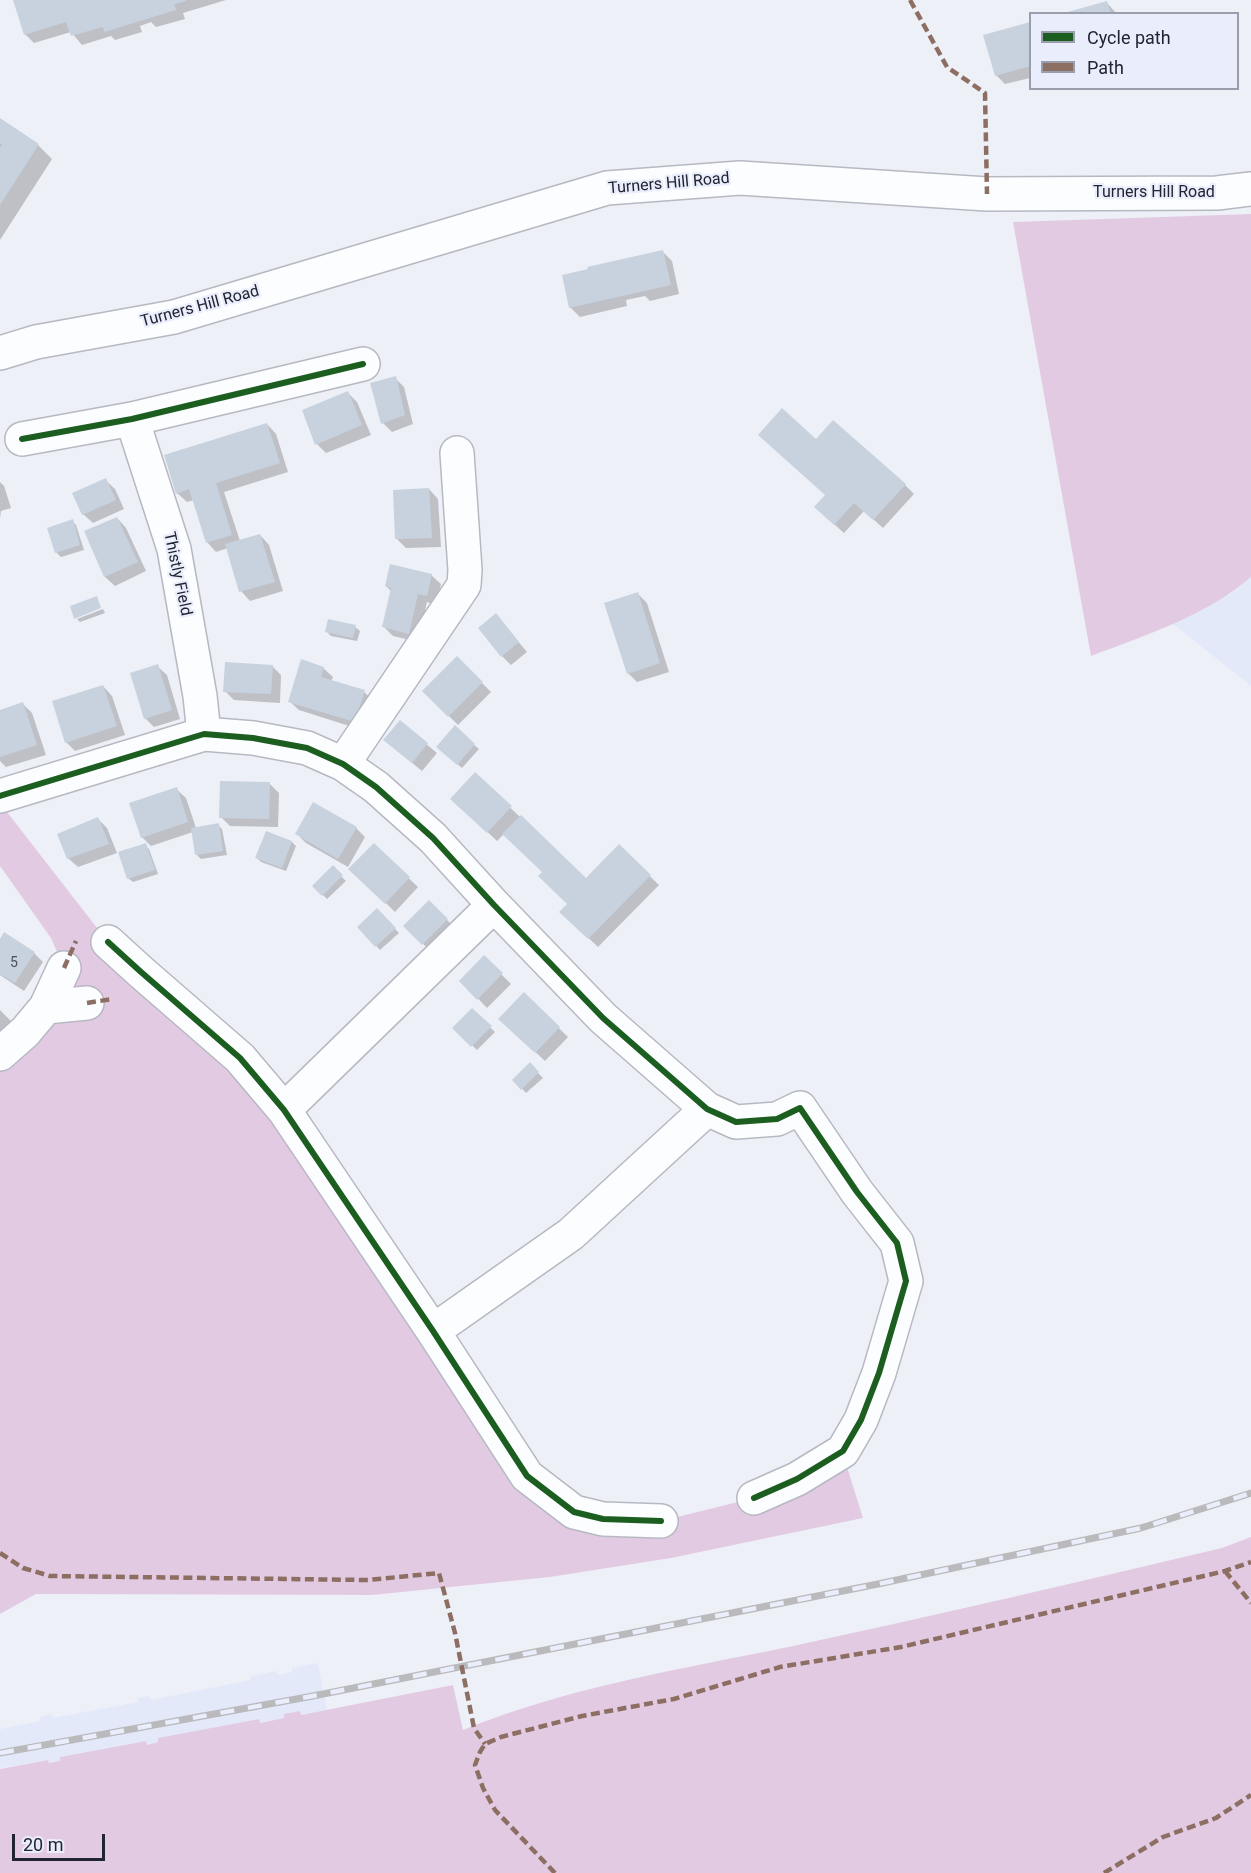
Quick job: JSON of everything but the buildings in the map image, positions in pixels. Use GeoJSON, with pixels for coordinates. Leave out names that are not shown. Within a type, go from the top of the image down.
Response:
{"type":"FeatureCollection","features":[{"type":"Feature","properties":{"kind":"street","name":"Turners Hill Road"},"geometry":{"type":"LineString","coordinates":[[0,353],[36,342],[174,317],[607,188],[740,178],[987,194],[1217,193],[1251,189]]}},
{"type":"Feature","properties":{"kind":"street"},"geometry":{"type":"LineString","coordinates":[[22,439],[132,419],[363,364]]}},
{"type":"Feature","properties":{"kind":"street","name":"Thistly Field"},"geometry":{"type":"LineString","coordinates":[[132,419],[174,549],[200,696],[204,734]]}},
{"type":"Feature","properties":{"kind":"street"},"geometry":{"type":"LineString","coordinates":[[343,764],[464,585],[457,453]]}},
{"type":"Feature","properties":{"kind":"street"},"geometry":{"type":"LineString","coordinates":[[0,796],[204,734],[253,738],[307,748],[343,764],[376,787],[433,838],[603,1018],[707,1109],[736,1122],[777,1119],[800,1108],[856,1192],[897,1243],[906,1281],[879,1373],[861,1420],[843,1451],[797,1479],[754,1498]]}},
{"type":"Feature","properties":{"kind":"street"},"geometry":{"type":"LineString","coordinates":[[284,1110],[494,905]]}},
{"type":"Feature","properties":{"kind":"street"},"geometry":{"type":"LineString","coordinates":[[108,942],[240,1058],[284,1110],[433,1331],[527,1476],[574,1512],[603,1519],[661,1521]]}},
{"type":"Feature","properties":{"kind":"street"},"geometry":{"type":"LineString","coordinates":[[0,1054],[25,1032],[45,1007],[64,968]]}},
{"type":"Feature","properties":{"kind":"street"},"geometry":{"type":"LineString","coordinates":[[45,1007],[87,1003]]}},
{"type":"Feature","properties":{"kind":"street"},"geometry":{"type":"LineString","coordinates":[[433,1331],[571,1234],[707,1109]]}},
{"type":"Feature","properties":{"kind":"shaded area"},"geometry":{"type":"Polygon","coordinates":[[[1251,214],[1251,577],[1215,603],[1195,614],[1091,656],[1013,222],[1251,214]]]}},
{"type":"Feature","properties":{"kind":"shaded area"},"geometry":{"type":"Polygon","coordinates":[[[1251,577],[1251,686],[1173,624],[1232,593],[1251,577]]]}},
{"type":"Feature","properties":{"kind":"shaded area"},"geometry":{"type":"Polygon","coordinates":[[[0,803],[108,942],[240,1058],[433,1331],[574,1512],[661,1521],[754,1498],[847,1467],[863,1518],[671,1558],[550,1577],[372,1595],[36,1594],[0,1614],[0,1054],[64,968],[51,938],[0,866],[0,803]]]}},
{"type":"Feature","properties":{"kind":"shaded area"},"geometry":{"type":"Polygon","coordinates":[[[1251,1537],[1251,1873],[0,1873],[0,1769],[48,1760],[49,1763],[60,1761],[60,1757],[146,1741],[147,1745],[158,1742],[158,1738],[259,1719],[260,1723],[284,1718],[284,1714],[300,1711],[301,1715],[453,1685],[463,1730],[543,1702],[626,1680],[793,1646],[1061,1586],[1222,1548],[1251,1537]]]}},
{"type":"Feature","properties":{"kind":"shaded area"},"geometry":{"type":"Polygon","coordinates":[[[318,1663],[327,1710],[301,1715],[300,1711],[285,1718],[259,1723],[259,1719],[158,1739],[159,1742],[147,1745],[145,1741],[60,1757],[60,1761],[49,1764],[48,1760],[0,1768],[0,1729],[40,1721],[40,1717],[52,1714],[53,1718],[138,1702],[138,1698],[150,1696],[151,1700],[251,1680],[251,1676],[276,1671],[278,1675],[292,1672],[292,1668],[318,1663]]]}},
{"type":"Feature","properties":{"kind":"railway"},"geometry":{"type":"LineString","coordinates":[[0,1753],[313,1696],[878,1584],[1141,1528],[1251,1493]]}},
{"type":"Feature","properties":{"kind":"marked path"},"geometry":{"type":"LineString","coordinates":[[910,0],[947,67],[985,93],[987,194]]}},
{"type":"Feature","properties":{"kind":"marked path"},"geometry":{"type":"LineString","coordinates":[[64,968],[76,941]]}},
{"type":"Feature","properties":{"kind":"marked path"},"geometry":{"type":"LineString","coordinates":[[87,1003],[112,999]]}},
{"type":"Feature","properties":{"kind":"marked path"},"geometry":{"type":"LineString","coordinates":[[0,1553],[23,1568],[50,1576],[368,1580],[439,1573],[455,1633],[474,1728],[485,1744]]}},
{"type":"Feature","properties":{"kind":"marked path"},"geometry":{"type":"LineString","coordinates":[[555,1873],[495,1810],[483,1788],[475,1765],[485,1744],[501,1737],[582,1716],[674,1699],[780,1667],[901,1647],[1225,1571],[1251,1562]]}},
{"type":"Feature","properties":{"kind":"marked path"},"geometry":{"type":"LineString","coordinates":[[1225,1571],[1251,1603]]}},
{"type":"Feature","properties":{"kind":"marked path"},"geometry":{"type":"LineString","coordinates":[[1104,1873],[1163,1837],[1216,1818],[1251,1795]]}},
{"type":"Feature","properties":{"kind":"cycle path"},"geometry":{"type":"LineString","coordinates":[[22,439],[132,419],[363,364]]}},
{"type":"Feature","properties":{"kind":"cycle path"},"geometry":{"type":"LineString","coordinates":[[0,796],[204,734],[253,738],[307,748],[343,764],[376,787],[433,838],[603,1018],[707,1109],[736,1122],[777,1119],[800,1108],[857,1192],[897,1243],[906,1281],[879,1373],[861,1420],[843,1451],[797,1479],[754,1498]]}},
{"type":"Feature","properties":{"kind":"cycle path"},"geometry":{"type":"LineString","coordinates":[[108,942],[240,1058],[284,1110],[433,1331],[527,1476],[574,1512],[603,1519],[661,1521]]}}]}
